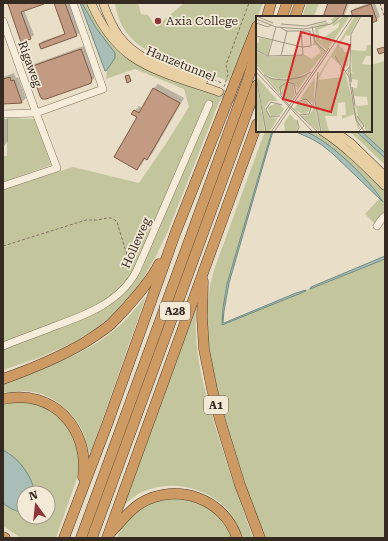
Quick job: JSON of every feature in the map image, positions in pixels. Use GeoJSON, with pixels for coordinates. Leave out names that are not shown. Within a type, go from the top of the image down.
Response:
{"type":"FeatureCollection","features":[{"type":"Feature","properties":{"kind":"highway"},"geometry":{"type":"LineString","coordinates":[[267,16],[271,3]]}},
{"type":"Feature","properties":{"kind":"highway"},"geometry":{"type":"LineString","coordinates":[[282,16],[287,3]]}},
{"type":"Feature","properties":{"kind":"highway"},"geometry":{"type":"LineString","coordinates":[[295,16],[300,3]]}},
{"type":"Feature","properties":{"kind":"highway","name":"A28"},"geometry":{"type":"LineString","coordinates":[[64,538],[108,422],[175,234],[256,29]]}},
{"type":"Feature","properties":{"kind":"highway","name":"A28"},"geometry":{"type":"LineString","coordinates":[[81,538],[244,90],[256,52]]}},
{"type":"Feature","properties":{"kind":"highway","name":"A28"},"geometry":{"type":"LineString","coordinates":[[92,538],[256,88]]}},
{"type":"Feature","properties":{"kind":"highway","name":"A28"},"geometry":{"type":"LineString","coordinates":[[107,537],[256,127]]}},
{"type":"Feature","properties":{"kind":"highway","name":"A28"},"geometry":{"type":"LineString","coordinates":[[3,379],[37,366],[73,349],[93,337],[110,324],[133,301],[153,276],[175,234]]}},
{"type":"Feature","properties":{"kind":"highway","name":"A1"},"geometry":{"type":"LineString","coordinates":[[205,267],[202,325],[204,348],[212,389],[240,485],[260,538]]}},
{"type":"Feature","properties":{"kind":"highway"},"geometry":{"type":"LineString","coordinates":[[3,399],[21,397],[44,401],[71,422],[82,445],[85,466],[83,481],[76,506]]}},
{"type":"Feature","properties":{"kind":"highway","name":"A28"},"geometry":{"type":"LineString","coordinates":[[107,537],[130,511],[147,499],[158,495],[178,493],[198,497],[213,505],[227,518],[232,525],[237,538]]}},
{"type":"Feature","properties":{"kind":"main road","name":"Hanzetunnel"},"geometry":{"type":"LineString","coordinates":[[91,3],[98,18],[109,34],[120,47],[132,56],[150,67],[220,87]]}},
{"type":"Feature","properties":{"kind":"main road","name":"Hanzetunnel"},"geometry":{"type":"LineString","coordinates":[[103,3],[115,30],[123,42],[136,53],[151,62],[220,87]]}},
{"type":"Feature","properties":{"kind":"main road"},"geometry":{"type":"LineString","coordinates":[[324,132],[334,139],[385,186]]}},
{"type":"Feature","properties":{"kind":"main road"},"geometry":{"type":"LineString","coordinates":[[335,132],[351,143],[385,176]]}},
{"type":"Feature","properties":{"kind":"street"},"geometry":{"type":"LineString","coordinates":[[3,114],[36,113],[104,89],[73,3]]}},
{"type":"Feature","properties":{"kind":"street","name":"Rigaweg"},"geometry":{"type":"LineString","coordinates":[[3,21],[57,168],[3,186]]}},
{"type":"Feature","properties":{"kind":"street","name":"Holleweg"},"geometry":{"type":"LineString","coordinates":[[3,346],[83,316],[109,301],[133,278],[209,104]]}},
{"type":"Feature","properties":{"kind":"street"},"geometry":{"type":"LineString","coordinates":[[385,216],[377,226],[385,222]]}},
{"type":"Feature","properties":{"kind":"path"},"geometry":{"type":"LineString","coordinates":[[226,80],[228,74],[226,65],[249,3]]}},
{"type":"Feature","properties":{"kind":"path"},"geometry":{"type":"LineString","coordinates":[[380,3],[385,18]]}},
{"type":"Feature","properties":{"kind":"path"},"geometry":{"type":"LineString","coordinates":[[207,78],[220,87]]}},
{"type":"Feature","properties":{"kind":"path"},"geometry":{"type":"LineString","coordinates":[[3,246],[86,220],[112,218],[117,222],[130,265],[138,269]]}},
{"type":"Feature","properties":{"kind":"green space"},"geometry":{"type":"Polygon","coordinates":[[[82,3],[88,3],[96,18],[111,39],[134,61],[146,68],[176,80],[223,96],[219,102],[168,231],[156,256],[138,287],[125,303],[102,324],[84,337],[38,358],[3,370],[3,348],[80,319],[113,300],[132,282],[139,271],[207,113],[203,111],[136,269],[129,280],[111,297],[90,310],[68,320],[3,344],[3,190],[73,167],[139,183],[189,107],[184,89],[135,69],[106,79],[107,70],[115,58],[115,53],[96,28],[82,3]]]}},
{"type":"Feature","properties":{"kind":"green space"},"geometry":{"type":"Polygon","coordinates":[[[115,3],[138,3],[141,14],[148,15],[156,27],[184,3],[263,3],[258,16],[256,16],[256,20],[250,35],[229,81],[148,51],[130,37],[123,28],[118,17],[115,3]]]}},
{"type":"Feature","properties":{"kind":"green space"},"geometry":{"type":"Polygon","coordinates":[[[307,3],[319,3],[314,16],[302,16],[307,3]]]}},
{"type":"Feature","properties":{"kind":"green space"},"geometry":{"type":"Polygon","coordinates":[[[385,61],[385,153],[362,132],[372,132],[372,65],[385,61]]]}},
{"type":"Feature","properties":{"kind":"green space"},"geometry":{"type":"Polygon","coordinates":[[[7,118],[35,119],[51,165],[3,182],[3,156],[7,156],[7,118]]]}},
{"type":"Feature","properties":{"kind":"green space"},"geometry":{"type":"Polygon","coordinates":[[[265,132],[272,132],[227,284],[222,325],[306,291],[310,288],[311,289],[385,259],[385,538],[264,538],[224,416],[209,352],[207,310],[209,289],[215,267],[265,132]]]}},
{"type":"Feature","properties":{"kind":"green space"},"geometry":{"type":"Polygon","coordinates":[[[307,132],[316,132],[325,137],[385,190],[385,212],[374,223],[365,214],[380,198],[382,202],[383,201],[366,180],[348,162],[316,137],[307,132]]]}},
{"type":"Feature","properties":{"kind":"green space"},"geometry":{"type":"Polygon","coordinates":[[[350,132],[357,132],[385,158],[385,165],[350,132]]]}},
{"type":"Feature","properties":{"kind":"green space"},"geometry":{"type":"Polygon","coordinates":[[[146,296],[92,449],[89,453],[85,437],[79,425],[69,412],[56,401],[42,394],[30,391],[3,393],[3,383],[60,362],[100,341],[125,321],[146,296]]]}},
{"type":"Feature","properties":{"kind":"green space"},"geometry":{"type":"Polygon","coordinates":[[[196,308],[197,349],[204,387],[225,457],[253,538],[242,538],[235,520],[227,509],[215,499],[185,487],[163,486],[153,488],[140,493],[124,505],[196,308]]]}},
{"type":"Feature","properties":{"kind":"green space"},"geometry":{"type":"Polygon","coordinates":[[[3,402],[43,403],[57,413],[75,436],[80,465],[56,538],[21,538],[3,526],[3,503],[16,511],[16,525],[56,525],[56,485],[33,485],[10,453],[3,450],[3,402]]]}},
{"type":"Feature","properties":{"kind":"green space"},"geometry":{"type":"Polygon","coordinates":[[[174,498],[187,499],[209,509],[221,519],[229,531],[231,538],[117,538],[126,522],[141,508],[157,501],[174,498]]]}},
{"type":"Feature","properties":{"kind":"water"},"geometry":{"type":"Polygon","coordinates":[[[80,3],[82,3],[96,28],[115,53],[115,58],[106,71],[105,71],[80,3]]]}},
{"type":"Feature","properties":{"kind":"water"},"geometry":{"type":"Polygon","coordinates":[[[273,132],[229,283],[223,322],[224,323],[296,293],[306,291],[222,325],[227,284],[273,132]]]}},
{"type":"Feature","properties":{"kind":"water"},"geometry":{"type":"Polygon","coordinates":[[[296,132],[305,132],[326,143],[349,162],[369,183],[383,202],[333,154],[312,139],[296,132]]]}},
{"type":"Feature","properties":{"kind":"water"},"geometry":{"type":"Polygon","coordinates":[[[357,132],[362,132],[385,153],[385,158],[357,132]]]}},
{"type":"Feature","properties":{"kind":"water"},"geometry":{"type":"Polygon","coordinates":[[[385,256],[385,259],[310,289],[311,287],[385,256]]]}},
{"type":"Feature","properties":{"kind":"water"},"geometry":{"type":"Polygon","coordinates":[[[3,450],[9,453],[24,468],[32,485],[16,485],[16,511],[3,503],[3,450]]]}},
{"type":"Feature","properties":{"kind":"building"},"geometry":{"type":"Polygon","coordinates":[[[44,3],[21,12],[31,39],[21,42],[8,4],[44,3]]]}},
{"type":"Feature","properties":{"kind":"building"},"geometry":{"type":"Polygon","coordinates":[[[54,3],[65,3],[77,36],[41,49],[39,44],[65,34],[54,3]]]}},
{"type":"Feature","properties":{"kind":"building"},"geometry":{"type":"Polygon","coordinates":[[[328,3],[347,3],[342,16],[323,16],[328,3]]]}},
{"type":"Feature","properties":{"kind":"building"},"geometry":{"type":"Polygon","coordinates":[[[371,4],[377,21],[372,23],[372,16],[353,16],[351,11],[371,4]]]}},
{"type":"Feature","properties":{"kind":"building"},"geometry":{"type":"Polygon","coordinates":[[[385,47],[385,52],[379,54],[377,49],[385,47]]]}},
{"type":"Feature","properties":{"kind":"building"},"geometry":{"type":"Polygon","coordinates":[[[81,49],[92,79],[91,83],[46,99],[42,99],[30,67],[81,49]]]}},
{"type":"Feature","properties":{"kind":"building"},"geometry":{"type":"Polygon","coordinates":[[[129,75],[131,81],[127,83],[125,76],[129,75]]]}},
{"type":"Feature","properties":{"kind":"building"},"geometry":{"type":"Polygon","coordinates":[[[10,77],[11,81],[14,80],[22,103],[3,104],[3,79],[10,77]]]}},
{"type":"Feature","properties":{"kind":"building"},"geometry":{"type":"Polygon","coordinates":[[[153,88],[180,103],[147,160],[144,158],[137,170],[114,157],[137,117],[131,114],[134,110],[139,113],[153,88]]]}},
{"type":"Feature","properties":{"kind":"tunnel"},"geometry":{"type":"LineString","coordinates":[[219,92],[256,106]]}},
{"type":"Feature","properties":{"kind":"place","name":"Axia College"},"geometry":{"type":"Point","coordinates":[158,21]}}]}
